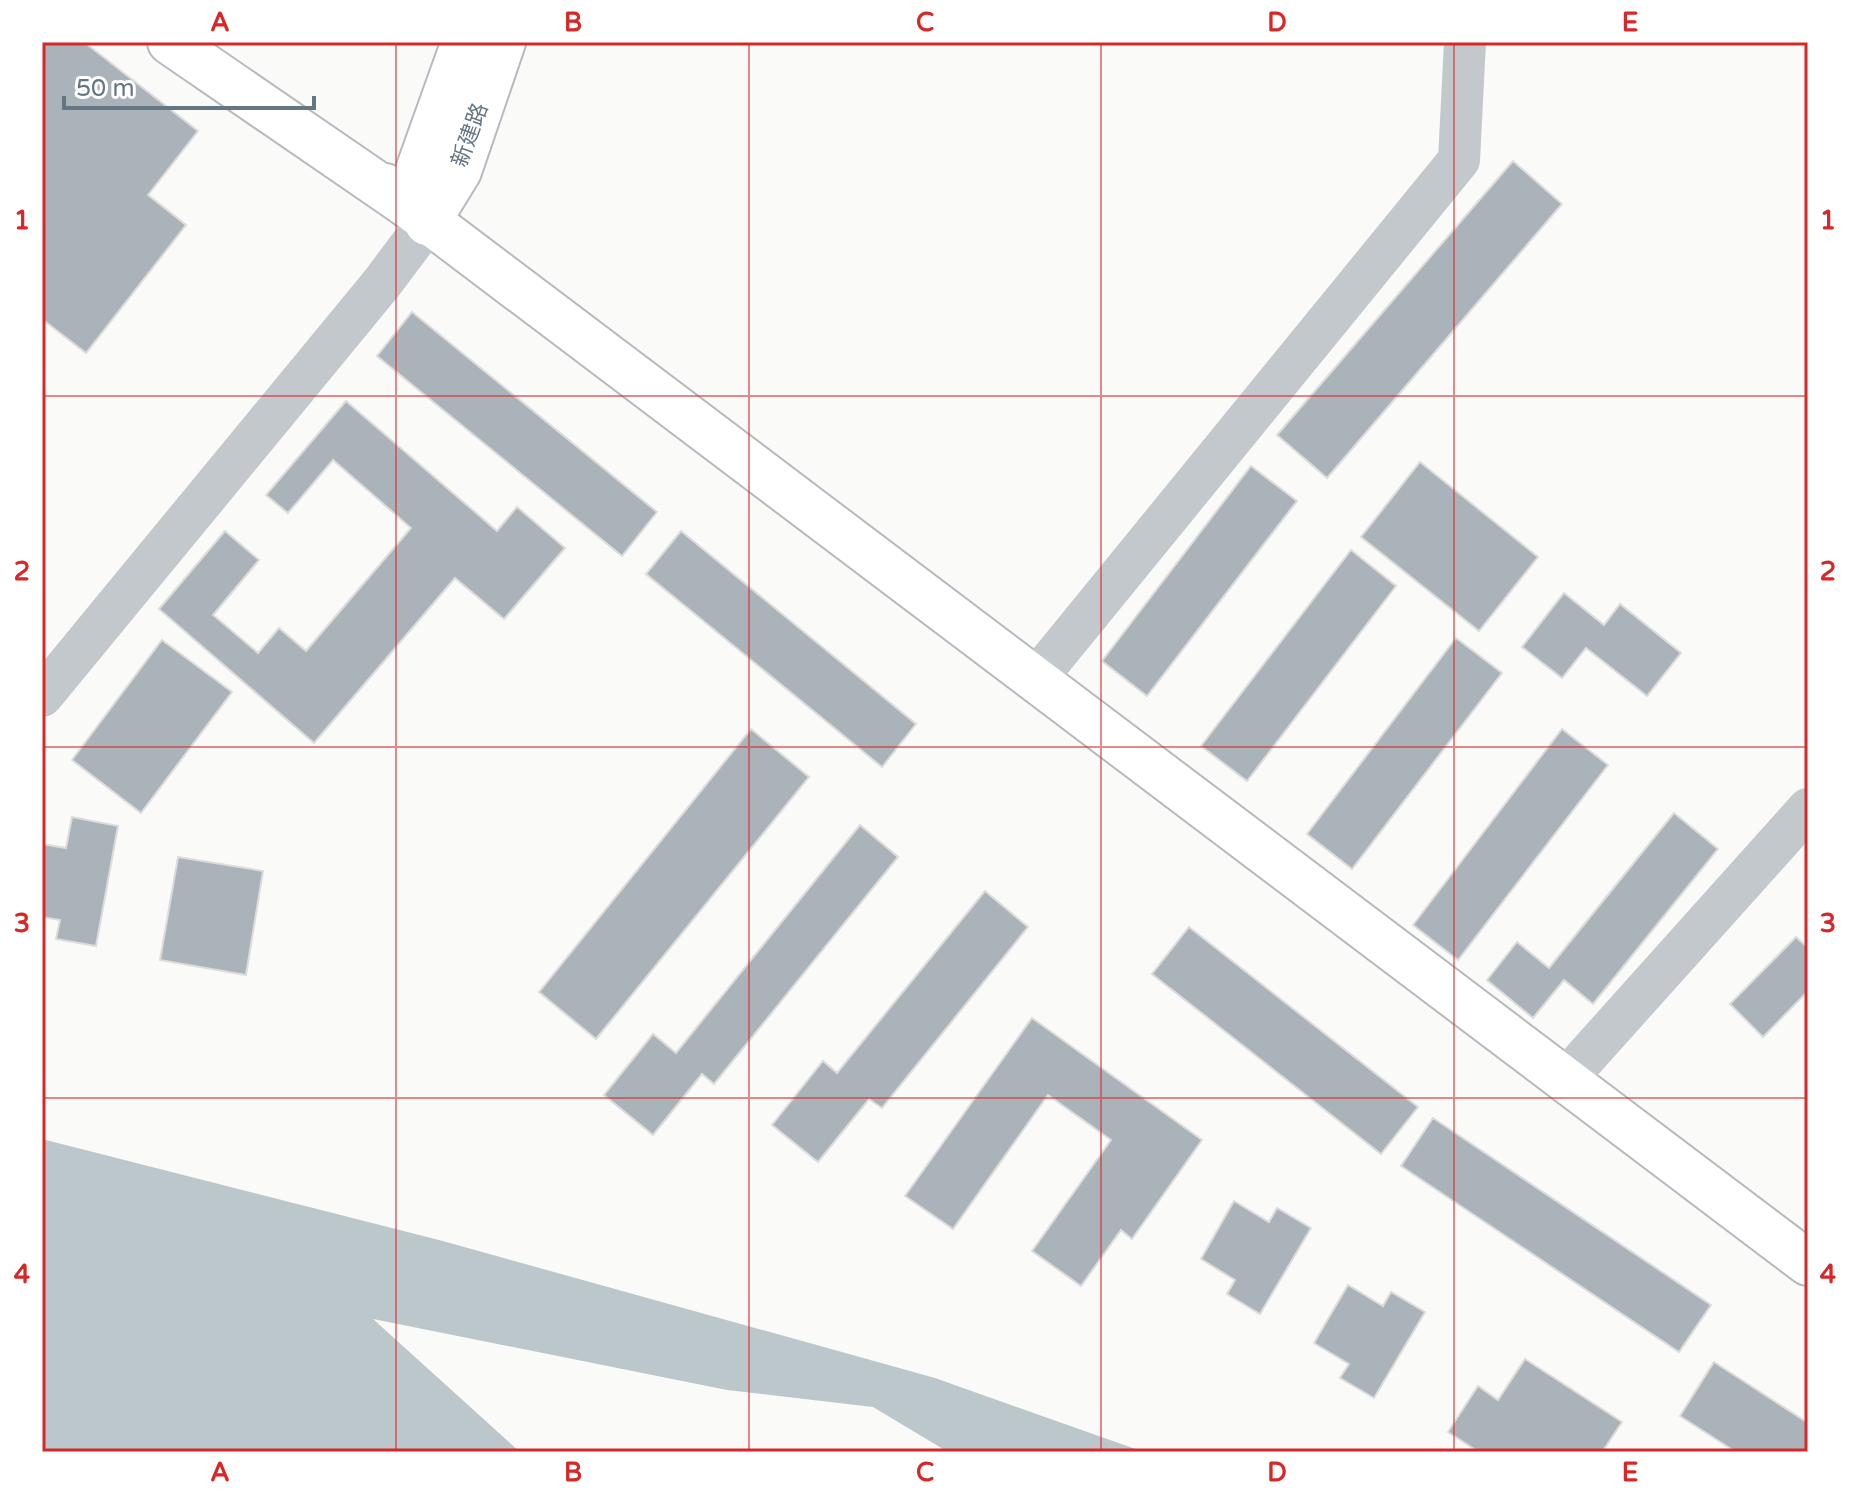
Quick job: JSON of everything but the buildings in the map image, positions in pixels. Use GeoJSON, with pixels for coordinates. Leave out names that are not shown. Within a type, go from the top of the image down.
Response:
{"type":"FeatureCollection","features":[{"type":"Feature","properties":{"kind":"main road"},"geometry":{"type":"LineString","coordinates":[[170,42],[416,214],[1808,1263]]}},
{"type":"Feature","properties":{"kind":"main road"},"geometry":{"type":"LineString","coordinates":[[221,42],[416,214]]}},
{"type":"Feature","properties":{"kind":"main road","name":"新建路"},"geometry":{"type":"LineString","coordinates":[[416,214],[464,42]]}},
{"type":"Feature","properties":{"kind":"main road","name":"新建路"},"geometry":{"type":"LineString","coordinates":[[416,214],[459,171],[503,42]]}},
{"type":"Feature","properties":{"kind":"street"},"geometry":{"type":"LineString","coordinates":[[1035,680],[1459,160],[1465,42]]}},
{"type":"Feature","properties":{"kind":"street"},"geometry":{"type":"LineString","coordinates":[[42,696],[382,283],[416,214]]}},
{"type":"Feature","properties":{"kind":"street"},"geometry":{"type":"LineString","coordinates":[[1565,1080],[1808,809]]}},
{"type":"Feature","properties":{"kind":"shaded area"},"geometry":{"type":"Polygon","coordinates":[[[42,1139],[439,1240],[935,1378],[1144,1452],[948,1452],[873,1407],[727,1390],[373,1319],[520,1452],[42,1452],[42,1139]]]}}]}
